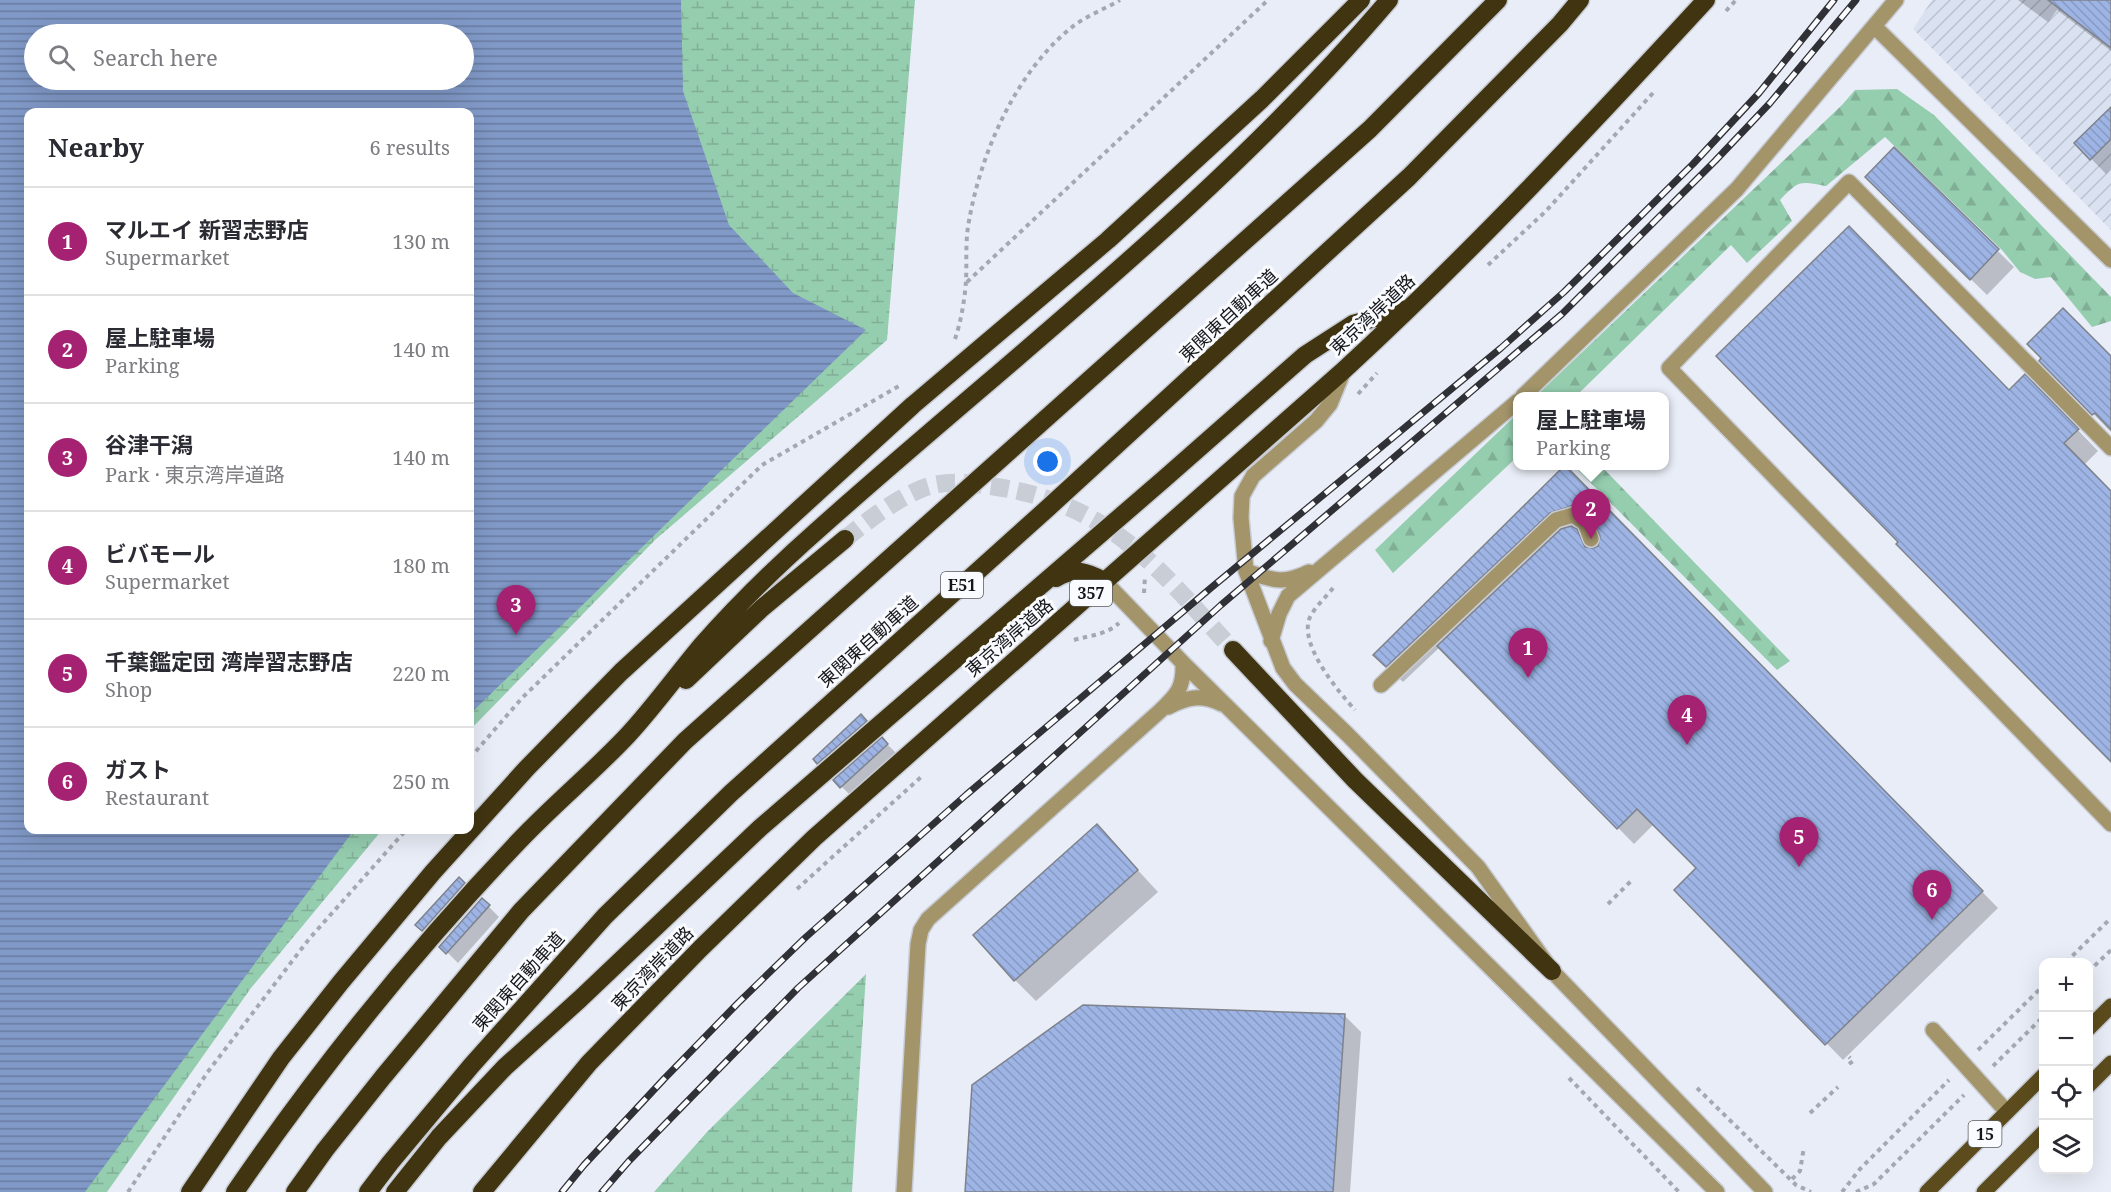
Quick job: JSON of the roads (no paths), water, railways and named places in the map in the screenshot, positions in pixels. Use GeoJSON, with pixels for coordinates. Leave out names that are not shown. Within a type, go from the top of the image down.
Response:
{"type":"FeatureCollection","features":[{"type":"Feature","properties":{"kind":"highway"},"geometry":{"type":"LineString","coordinates":[[474,827],[527,768],[621,672],[914,405],[1108,240],[1262,99],[1361,0]]}},
{"type":"Feature","properties":{"kind":"highway"},"geometry":{"type":"LineString","coordinates":[[628,735],[749,594],[843,508],[1142,250],[1239,159],[1326,71],[1389,0]]}},
{"type":"Feature","properties":{"kind":"highway"},"geometry":{"type":"LineString","coordinates":[[295,1192],[383,1077],[521,911],[686,741],[1370,129],[1498,0]]}},
{"type":"Feature","properties":{"kind":"highway","name":"東関東自動車道"},"geometry":{"type":"LineString","coordinates":[[368,1192],[471,1066],[605,916],[731,793],[1040,515],[1408,177],[1560,24],[1580,0]]}},
{"type":"Feature","properties":{"kind":"highway","name":"東京湾岸道路"},"geometry":{"type":"LineString","coordinates":[[482,1192],[589,1064],[708,941],[814,838],[1344,370],[1411,308],[1475,244],[1706,0]]}},
{"type":"Feature","properties":{"kind":"highway"},"geometry":{"type":"LineString","coordinates":[[394,1192],[439,1137],[505,1067],[760,828],[1305,355],[1353,324],[1411,308]]}},
{"type":"Feature","properties":{"kind":"highway"},"geometry":{"type":"LineString","coordinates":[[236,1192],[302,1097],[364,1016],[519,841],[762,609],[845,539]]}},
{"type":"Feature","properties":{"kind":"highway"},"geometry":{"type":"LineString","coordinates":[[1015,607],[1072,571],[1087,572],[1104,581]]}},
{"type":"Feature","properties":{"kind":"highway"},"geometry":{"type":"LineString","coordinates":[[1233,650],[1354,780],[1552,971]]}},
{"type":"Feature","properties":{"kind":"highway"},"geometry":{"type":"LineString","coordinates":[[190,1192],[281,1058],[348,973],[467,834]]}},
{"type":"Feature","properties":{"kind":"main road"},"geometry":{"type":"LineString","coordinates":[[2093,1024],[2111,1006]]}},
{"type":"Feature","properties":{"kind":"main road"},"geometry":{"type":"LineString","coordinates":[[2093,1081],[2111,1063]]}},
{"type":"Feature","properties":{"kind":"main road","name":"15"},"geometry":{"type":"LineString","coordinates":[[1927,1192],[2039,1079]]}},
{"type":"Feature","properties":{"kind":"main road","name":"15"},"geometry":{"type":"LineString","coordinates":[[1984,1192],[2039,1136]]}},
{"type":"Feature","properties":{"kind":"street"},"geometry":{"type":"LineString","coordinates":[[1527,392],[1737,189],[1896,0]]}},
{"type":"Feature","properties":{"kind":"street"},"geometry":{"type":"LineString","coordinates":[[1874,26],[2111,260]]}},
{"type":"Feature","properties":{"kind":"street"},"geometry":{"type":"LineString","coordinates":[[2108,814],[1669,368],[1849,182],[2111,448]]}},
{"type":"Feature","properties":{"kind":"street"},"geometry":{"type":"LineString","coordinates":[[1344,370],[1330,404],[1316,421],[1253,476],[1242,496],[1241,518],[1246,570],[1282,668],[1295,684],[1478,867],[1552,971],[1765,1192]]}},
{"type":"Feature","properties":{"kind":"street"},"geometry":{"type":"LineString","coordinates":[[1271,641],[1279,614],[1288,596],[1513,405]]}},
{"type":"Feature","properties":{"kind":"street"},"geometry":{"type":"LineString","coordinates":[[1381,686],[1556,520],[1573,515],[1585,523],[1591,539]]}},
{"type":"Feature","properties":{"kind":"street"},"geometry":{"type":"LineString","coordinates":[[1246,570],[1268,579],[1293,580],[1340,554]]}},
{"type":"Feature","properties":{"kind":"street"},"geometry":{"type":"LineString","coordinates":[[1104,581],[1183,663],[1717,1192]]}},
{"type":"Feature","properties":{"kind":"street"},"geometry":{"type":"LineString","coordinates":[[904,1192],[918,944],[921,930],[928,919],[1177,694],[1184,676],[1183,663]]}},
{"type":"Feature","properties":{"kind":"street"},"geometry":{"type":"LineString","coordinates":[[1160,711],[1190,697],[1202,697],[1229,708]]}},
{"type":"Feature","properties":{"kind":"street"},"geometry":{"type":"LineString","coordinates":[[1933,1030],[2007,1113]]}},
{"type":"Feature","properties":{"kind":"water"},"geometry":{"type":"Polygon","coordinates":[[[0,0],[681,0],[683,91],[729,225],[793,293],[866,330],[474,710],[474,108],[24,108],[24,834],[351,834],[85,1192],[0,1192],[0,0]]]}},
{"type":"Feature","properties":{"kind":"tunnel"},"geometry":{"type":"LineString","coordinates":[[845,539],[891,505],[930,486],[968,483],[1037,496],[1072,509],[1103,525],[1131,545],[1181,593],[1233,650]]}},
{"type":"Feature","properties":{"kind":"railway"},"geometry":{"type":"LineString","coordinates":[[562,1192],[664,1079],[806,937],[966,795],[1212,587],[1501,348],[1564,292],[1693,164],[1759,93],[1834,0]]}},
{"type":"Feature","properties":{"kind":"railway"},"geometry":{"type":"LineString","coordinates":[[602,1192],[629,1161],[798,988],[1221,605],[1562,314],[1770,103],[1856,0]]}},
{"type":"Feature","properties":{"kind":"place","name":"屋上駐車場"},"geometry":{"type":"Point","coordinates":[1591,539]}},
{"type":"Feature","properties":{"kind":"place","name":"谷津干潟"},"geometry":{"type":"Point","coordinates":[516,635]}},
{"type":"Feature","properties":{"kind":"place","name":"マルエイ 新習志野店"},"geometry":{"type":"Point","coordinates":[1528,678]}},
{"type":"Feature","properties":{"kind":"place","name":"ビバモール"},"geometry":{"type":"Point","coordinates":[1687,745]}},
{"type":"Feature","properties":{"kind":"place","name":"千葉鑑定団 湾岸習志野店"},"geometry":{"type":"Point","coordinates":[1799,867]}},
{"type":"Feature","properties":{"kind":"place","name":"ガスト"},"geometry":{"type":"Point","coordinates":[1932,920]}}]}
